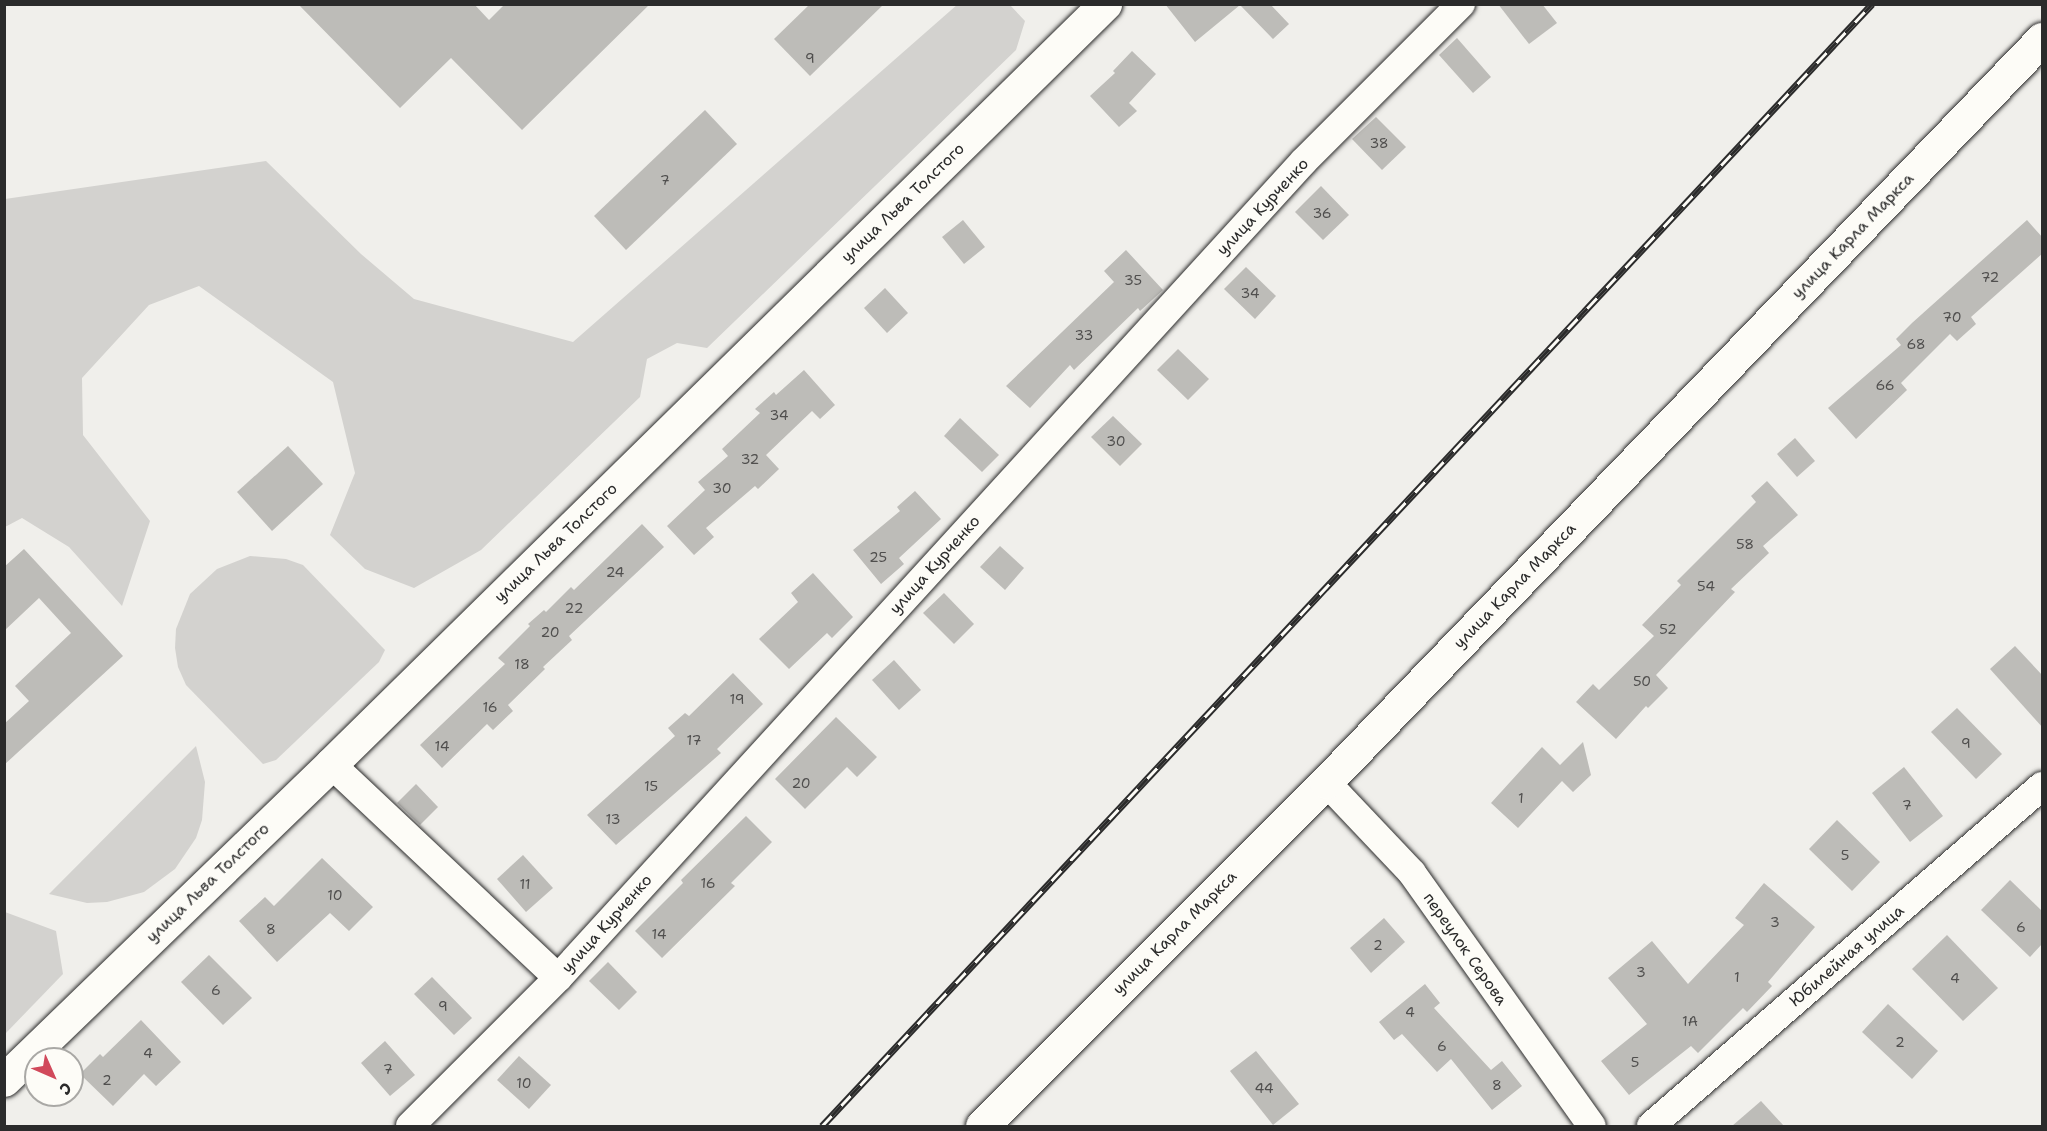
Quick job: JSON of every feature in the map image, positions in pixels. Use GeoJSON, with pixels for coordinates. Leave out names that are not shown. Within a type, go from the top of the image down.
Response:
{"type":"FeatureCollection","features":[{"type":"Feature","properties":{"kind":"main road","name":"улица Льва Толстого"},"geometry":{"type":"LineString","coordinates":[[4,1080],[331,764],[1105,4]]}},
{"type":"Feature","properties":{"kind":"main road","name":"улица Карла Маркса"},"geometry":{"type":"LineString","coordinates":[[982,1126],[1326,782],[2043,39]]}},
{"type":"Feature","properties":{"kind":"street","name":"улица Курченко"},"geometry":{"type":"LineString","coordinates":[[410,1126],[558,978],[1304,161],[1461,4]]}},
{"type":"Feature","properties":{"kind":"street"},"geometry":{"type":"LineString","coordinates":[[331,764],[558,978]]}},
{"type":"Feature","properties":{"kind":"street","name":"переулок Серова"},"geometry":{"type":"LineString","coordinates":[[1326,782],[1412,873],[1592,1126]]}},
{"type":"Feature","properties":{"kind":"street","name":"Юбилейная улица"},"geometry":{"type":"LineString","coordinates":[[1651,1126],[2043,786]]}},
{"type":"Feature","properties":{"kind":"shaded area"},"geometry":{"type":"Polygon","coordinates":[[[958,4],[1010,5],[1025,21],[1016,50],[707,348],[677,343],[647,359],[640,397],[481,550],[414,588],[365,569],[330,535],[355,473],[333,382],[199,286],[149,305],[82,378],[83,435],[150,521],[122,606],[69,547],[22,518],[5,527],[5,199],[266,161],[361,254],[414,299],[573,342],[958,4]]]}},
{"type":"Feature","properties":{"kind":"shaded area"},"geometry":{"type":"Polygon","coordinates":[[[250,556],[286,559],[303,565],[385,650],[379,662],[276,760],[263,764],[186,685],[178,667],[175,648],[176,629],[190,594],[217,569],[250,556]]]}},
{"type":"Feature","properties":{"kind":"shaded area"},"geometry":{"type":"Polygon","coordinates":[[[196,746],[205,782],[202,820],[196,838],[175,869],[144,892],[107,902],[87,903],[49,894],[196,746]]]}},
{"type":"Feature","properties":{"kind":"shaded area"},"geometry":{"type":"Polygon","coordinates":[[[5,912],[56,931],[63,974],[5,1034],[5,912]]]}},
{"type":"Feature","properties":{"kind":"building"},"geometry":{"type":"Polygon","coordinates":[[[298,4],[474,4],[489,20],[505,4],[650,4],[522,130],[451,58],[400,108],[298,4]]]}},
{"type":"Feature","properties":{"kind":"building"},"geometry":{"type":"Polygon","coordinates":[[[810,4],[884,4],[810,76],[774,39],[810,4]]]}},
{"type":"Feature","properties":{"kind":"building"},"geometry":{"type":"Polygon","coordinates":[[[1165,4],[1270,4],[1289,24],[1273,39],[1240,5],[1195,42],[1165,4]]]}},
{"type":"Feature","properties":{"kind":"building"},"geometry":{"type":"Polygon","coordinates":[[[1498,4],[1542,4],[1557,23],[1529,44],[1498,4]]]}},
{"type":"Feature","properties":{"kind":"building"},"geometry":{"type":"Polygon","coordinates":[[[1457,38],[1491,77],[1473,93],[1439,55],[1457,38]]]}},
{"type":"Feature","properties":{"kind":"building"},"geometry":{"type":"Polygon","coordinates":[[[1132,51],[1156,74],[1129,103],[1137,111],[1119,127],[1090,96],[1115,73],[1113,71],[1132,51]]]}},
{"type":"Feature","properties":{"kind":"building"},"geometry":{"type":"Polygon","coordinates":[[[705,110],[737,144],[626,250],[594,216],[705,110]]]}},
{"type":"Feature","properties":{"kind":"building"},"geometry":{"type":"Polygon","coordinates":[[[1376,117],[1406,147],[1382,170],[1352,139],[1376,117]]]}},
{"type":"Feature","properties":{"kind":"building"},"geometry":{"type":"Polygon","coordinates":[[[1321,186],[1349,215],[1323,240],[1295,212],[1321,186]]]}},
{"type":"Feature","properties":{"kind":"building"},"geometry":{"type":"Polygon","coordinates":[[[963,220],[985,247],[964,264],[942,237],[963,220]]]}},
{"type":"Feature","properties":{"kind":"building"},"geometry":{"type":"Polygon","coordinates":[[[2027,220],[2043,238],[2043,253],[1971,317],[1976,324],[1957,341],[1950,334],[1901,383],[1907,390],[1856,439],[1828,408],[1901,345],[1896,339],[1912,323],[2027,220]]]}},
{"type":"Feature","properties":{"kind":"building"},"geometry":{"type":"Polygon","coordinates":[[[1126,250],[1163,290],[1140,311],[1138,308],[1074,370],[1070,365],[1030,408],[1006,386],[1114,282],[1104,271],[1126,250]]]}},
{"type":"Feature","properties":{"kind":"building"},"geometry":{"type":"Polygon","coordinates":[[[1246,267],[1276,296],[1255,319],[1224,289],[1246,267]]]}},
{"type":"Feature","properties":{"kind":"building"},"geometry":{"type":"Polygon","coordinates":[[[885,288],[908,313],[887,333],[864,308],[885,288]]]}},
{"type":"Feature","properties":{"kind":"building"},"geometry":{"type":"Polygon","coordinates":[[[1178,349],[1209,379],[1188,400],[1157,370],[1178,349]]]}},
{"type":"Feature","properties":{"kind":"building"},"geometry":{"type":"Polygon","coordinates":[[[804,370],[835,405],[820,419],[812,411],[766,455],[779,469],[758,489],[755,486],[706,528],[714,537],[694,555],[667,526],[705,490],[698,482],[728,456],[722,449],[760,413],[755,409],[774,392],[776,395],[804,370]]]}},
{"type":"Feature","properties":{"kind":"building"},"geometry":{"type":"Polygon","coordinates":[[[1113,416],[1142,444],[1120,466],[1091,437],[1113,416]]]}},
{"type":"Feature","properties":{"kind":"building"},"geometry":{"type":"Polygon","coordinates":[[[960,418],[999,455],[982,472],[944,436],[960,418]]]}},
{"type":"Feature","properties":{"kind":"building"},"geometry":{"type":"Polygon","coordinates":[[[1795,438],[1815,461],[1797,477],[1777,454],[1795,438]]]}},
{"type":"Feature","properties":{"kind":"building"},"geometry":{"type":"Polygon","coordinates":[[[288,446],[323,484],[272,531],[237,492],[288,446]]]}},
{"type":"Feature","properties":{"kind":"building"},"geometry":{"type":"Polygon","coordinates":[[[1767,481],[1798,515],[1763,546],[1769,553],[1731,589],[1735,592],[1656,675],[1668,688],[1648,708],[1646,706],[1616,739],[1576,702],[1593,684],[1599,690],[1654,636],[1642,625],[1681,585],[1677,581],[1756,502],[1751,496],[1767,481]]]}},
{"type":"Feature","properties":{"kind":"building"},"geometry":{"type":"Polygon","coordinates":[[[915,491],[941,519],[899,558],[904,564],[881,584],[853,550],[900,511],[897,507],[915,491]]]}},
{"type":"Feature","properties":{"kind":"building"},"geometry":{"type":"Polygon","coordinates":[[[642,524],[664,547],[569,636],[572,640],[508,705],[513,711],[493,730],[487,724],[442,768],[420,745],[505,664],[498,658],[530,626],[528,624],[544,610],[546,612],[571,587],[574,590],[642,524]]]}},
{"type":"Feature","properties":{"kind":"building"},"geometry":{"type":"Polygon","coordinates":[[[1000,546],[1024,568],[1005,590],[980,567],[1000,546]]]}},
{"type":"Feature","properties":{"kind":"building"},"geometry":{"type":"Polygon","coordinates":[[[24,549],[123,656],[4,765],[4,724],[29,701],[15,686],[71,633],[39,598],[4,631],[4,567],[24,549]]]}},
{"type":"Feature","properties":{"kind":"building"},"geometry":{"type":"Polygon","coordinates":[[[813,573],[853,617],[832,638],[827,633],[789,669],[759,639],[798,602],[791,593],[813,573]]]}},
{"type":"Feature","properties":{"kind":"building"},"geometry":{"type":"Polygon","coordinates":[[[944,593],[974,624],[954,644],[923,613],[944,593]]]}},
{"type":"Feature","properties":{"kind":"building"},"geometry":{"type":"Polygon","coordinates":[[[2015,646],[2043,676],[2043,728],[1990,669],[2015,646]]]}},
{"type":"Feature","properties":{"kind":"building"},"geometry":{"type":"Polygon","coordinates":[[[894,660],[921,690],[899,710],[872,680],[894,660]]]}},
{"type":"Feature","properties":{"kind":"building"},"geometry":{"type":"Polygon","coordinates":[[[733,673],[763,704],[717,749],[721,753],[616,845],[587,815],[675,736],[668,728],[685,713],[689,716],[733,673]]]}},
{"type":"Feature","properties":{"kind":"building"},"geometry":{"type":"Polygon","coordinates":[[[1957,708],[2002,754],[1976,779],[1931,732],[1957,708]]]}},
{"type":"Feature","properties":{"kind":"building"},"geometry":{"type":"Polygon","coordinates":[[[836,717],[877,757],[857,777],[847,767],[805,809],[775,779],[836,717]]]}},
{"type":"Feature","properties":{"kind":"building"},"geometry":{"type":"Polygon","coordinates":[[[1583,742],[1591,775],[1573,792],[1562,781],[1518,828],[1491,803],[1542,747],[1560,765],[1583,742]]]}},
{"type":"Feature","properties":{"kind":"building"},"geometry":{"type":"Polygon","coordinates":[[[1904,767],[1943,816],[1910,842],[1872,793],[1904,767]]]}},
{"type":"Feature","properties":{"kind":"building"},"geometry":{"type":"Polygon","coordinates":[[[416,784],[438,807],[420,825],[397,803],[416,784]]]}},
{"type":"Feature","properties":{"kind":"building"},"geometry":{"type":"Polygon","coordinates":[[[746,816],[772,842],[731,883],[735,886],[662,958],[635,931],[683,883],[681,880],[746,816]]]}},
{"type":"Feature","properties":{"kind":"building"},"geometry":{"type":"Polygon","coordinates":[[[1837,820],[1880,862],[1852,891],[1809,849],[1837,820]]]}},
{"type":"Feature","properties":{"kind":"building"},"geometry":{"type":"Polygon","coordinates":[[[523,855],[553,888],[526,912],[497,879],[523,855]]]}},
{"type":"Feature","properties":{"kind":"building"},"geometry":{"type":"Polygon","coordinates":[[[322,858],[373,907],[349,931],[330,913],[277,962],[239,921],[265,897],[274,906],[322,858]]]}},
{"type":"Feature","properties":{"kind":"building"},"geometry":{"type":"Polygon","coordinates":[[[2010,880],[2043,912],[2043,943],[2030,957],[1981,910],[2010,880]]]}},
{"type":"Feature","properties":{"kind":"building"},"geometry":{"type":"Polygon","coordinates":[[[1764,883],[1815,927],[1768,982],[1772,986],[1747,1012],[1743,1008],[1698,1053],[1691,1046],[1629,1095],[1601,1061],[1647,1024],[1608,978],[1652,941],[1688,984],[1744,925],[1735,918],[1764,883]]]}},
{"type":"Feature","properties":{"kind":"building"},"geometry":{"type":"Polygon","coordinates":[[[1384,918],[1405,942],[1371,973],[1350,948],[1384,918]]]}},
{"type":"Feature","properties":{"kind":"building"},"geometry":{"type":"Polygon","coordinates":[[[1947,935],[1998,988],[1963,1021],[1912,969],[1947,935]]]}},
{"type":"Feature","properties":{"kind":"building"},"geometry":{"type":"Polygon","coordinates":[[[209,955],[252,998],[223,1025],[181,982],[209,955]]]}},
{"type":"Feature","properties":{"kind":"building"},"geometry":{"type":"Polygon","coordinates":[[[608,962],[637,992],[619,1010],[589,981],[608,962]]]}},
{"type":"Feature","properties":{"kind":"building"},"geometry":{"type":"Polygon","coordinates":[[[432,977],[472,1018],[454,1035],[414,994],[432,977]]]}},
{"type":"Feature","properties":{"kind":"building"},"geometry":{"type":"Polygon","coordinates":[[[1425,984],[1440,1003],[1434,1008],[1491,1070],[1502,1061],[1522,1086],[1492,1110],[1451,1059],[1437,1072],[1402,1034],[1394,1040],[1379,1022],[1425,984]]]}},
{"type":"Feature","properties":{"kind":"building"},"geometry":{"type":"Polygon","coordinates":[[[1888,1004],[1938,1051],[1912,1079],[1862,1032],[1888,1004]]]}},
{"type":"Feature","properties":{"kind":"building"},"geometry":{"type":"Polygon","coordinates":[[[141,1020],[181,1062],[156,1086],[144,1074],[113,1106],[84,1078],[84,1070],[100,1054],[103,1057],[141,1020]]]}},
{"type":"Feature","properties":{"kind":"building"},"geometry":{"type":"Polygon","coordinates":[[[385,1041],[415,1075],[390,1096],[361,1063],[385,1041]]]}},
{"type":"Feature","properties":{"kind":"building"},"geometry":{"type":"Polygon","coordinates":[[[1256,1051],[1299,1104],[1273,1125],[1230,1071],[1256,1051]]]}},
{"type":"Feature","properties":{"kind":"building"},"geometry":{"type":"Polygon","coordinates":[[[519,1056],[551,1085],[529,1109],[497,1080],[519,1056]]]}},
{"type":"Feature","properties":{"kind":"building"},"geometry":{"type":"Polygon","coordinates":[[[1761,1101],[1784,1126],[1732,1126],[1761,1101]]]}},
{"type":"Feature","properties":{"kind":"railway"},"geometry":{"type":"LineString","coordinates":[[822,1126],[1872,4]]}}]}
